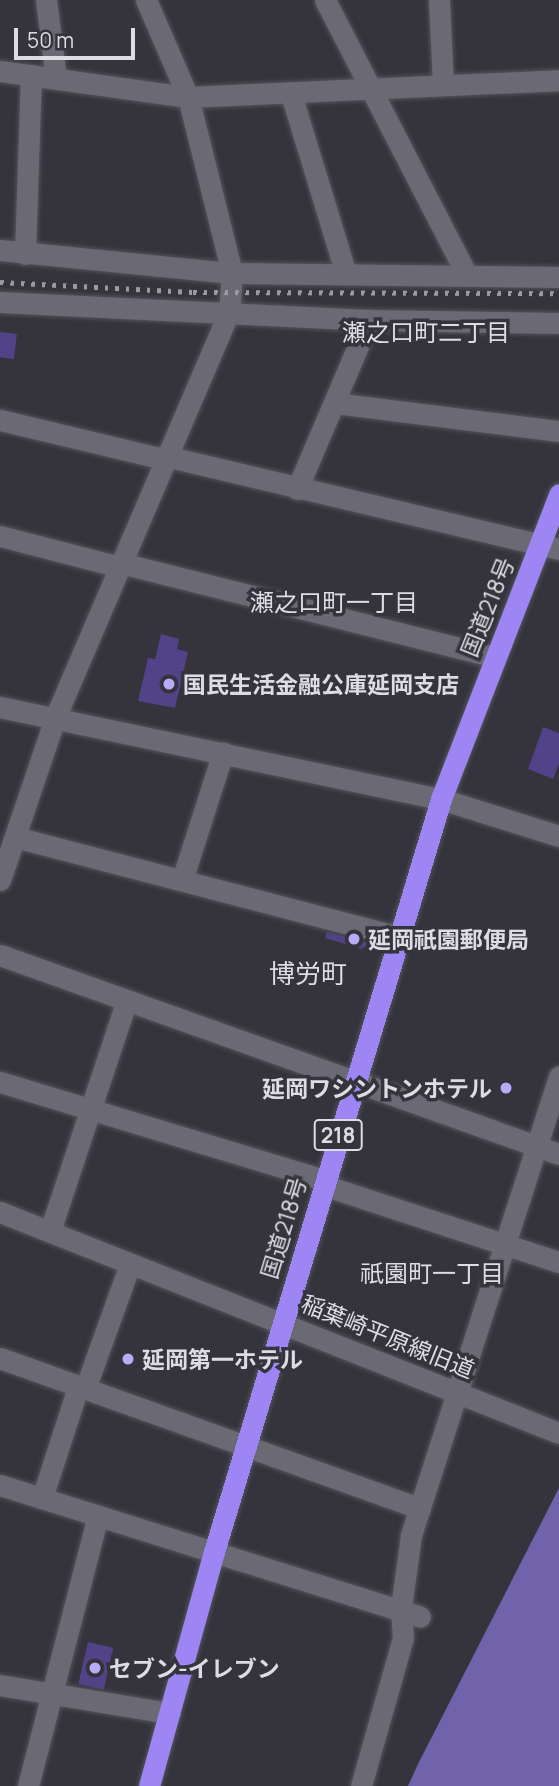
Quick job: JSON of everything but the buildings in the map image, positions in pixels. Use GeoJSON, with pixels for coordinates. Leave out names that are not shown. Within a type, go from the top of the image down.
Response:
{"type":"FeatureCollection","features":[{"type":"Feature","properties":{"kind":"highway","name":"国道218号"},"geometry":{"type":"LineString","coordinates":[[149,1786],[282,1321],[442,799],[495,657],[550,547],[559,494]]}},
{"type":"Feature","properties":{"kind":"street"},"geometry":{"type":"LineString","coordinates":[[46,0],[55,78]]}},
{"type":"Feature","properties":{"kind":"street"},"geometry":{"type":"LineString","coordinates":[[0,880],[55,718],[164,458],[229,313],[232,274],[188,97],[146,0]]}},
{"type":"Feature","properties":{"kind":"street"},"geometry":{"type":"LineString","coordinates":[[325,0],[467,275]]}},
{"type":"Feature","properties":{"kind":"street"},"geometry":{"type":"LineString","coordinates":[[439,0],[443,85]]}},
{"type":"Feature","properties":{"kind":"street"},"geometry":{"type":"LineString","coordinates":[[0,71],[188,97],[559,80]]}},
{"type":"Feature","properties":{"kind":"street"},"geometry":{"type":"LineString","coordinates":[[24,254],[32,75]]}},
{"type":"Feature","properties":{"kind":"street"},"geometry":{"type":"LineString","coordinates":[[290,94],[346,274]]}},
{"type":"Feature","properties":{"kind":"street"},"geometry":{"type":"LineString","coordinates":[[0,250],[232,274],[559,277]]}},
{"type":"Feature","properties":{"kind":"street"},"geometry":{"type":"LineString","coordinates":[[0,302],[369,320],[559,323]]}},
{"type":"Feature","properties":{"kind":"street"},"geometry":{"type":"LineString","coordinates":[[297,489],[369,320]]}},
{"type":"Feature","properties":{"kind":"street"},"geometry":{"type":"LineString","coordinates":[[334,403],[559,431]]}},
{"type":"Feature","properties":{"kind":"street"},"geometry":{"type":"LineString","coordinates":[[0,420],[550,547]]}},
{"type":"Feature","properties":{"kind":"street"},"geometry":{"type":"LineString","coordinates":[[0,536],[495,657]]}},
{"type":"Feature","properties":{"kind":"street"},"geometry":{"type":"LineString","coordinates":[[0,707],[442,799],[559,836]]}},
{"type":"Feature","properties":{"kind":"street"},"geometry":{"type":"LineString","coordinates":[[182,880],[223,752]]}},
{"type":"Feature","properties":{"kind":"street"},"geometry":{"type":"LineString","coordinates":[[15,836],[399,937]]}},
{"type":"Feature","properties":{"kind":"street"},"geometry":{"type":"LineString","coordinates":[[0,955],[559,1154]]}},
{"type":"Feature","properties":{"kind":"street"},"geometry":{"type":"LineString","coordinates":[[50,1231],[127,1000]]}},
{"type":"Feature","properties":{"kind":"street"},"geometry":{"type":"LineString","coordinates":[[361,1786],[411,1612],[411,1535],[559,1076]]}},
{"type":"Feature","properties":{"kind":"street"},"geometry":{"type":"LineString","coordinates":[[0,1082],[91,1108],[324,1183],[559,1262]]}},
{"type":"Feature","properties":{"kind":"street","name":"稲葉崎平原線旧道"},"geometry":{"type":"LineString","coordinates":[[0,1212],[282,1321],[559,1433]]}},
{"type":"Feature","properties":{"kind":"street"},"geometry":{"type":"LineString","coordinates":[[42,1498],[81,1388],[130,1264]]}},
{"type":"Feature","properties":{"kind":"street"},"geometry":{"type":"LineString","coordinates":[[0,1358],[420,1508]]}},
{"type":"Feature","properties":{"kind":"street"},"geometry":{"type":"LineString","coordinates":[[0,1485],[411,1612]]}},
{"type":"Feature","properties":{"kind":"street"},"geometry":{"type":"LineString","coordinates":[[28,1786],[98,1516]]}},
{"type":"Feature","properties":{"kind":"street"},"geometry":{"type":"LineString","coordinates":[[0,1685],[170,1713]]}},
{"type":"Feature","properties":{"kind":"shaded area"},"geometry":{"type":"Polygon","coordinates":[[[559,1488],[559,1786],[408,1786],[418,1764],[559,1488]]]}},
{"type":"Feature","properties":{"kind":"railway"},"geometry":{"type":"LineString","coordinates":[[0,282],[193,292],[559,293]]}},
{"type":"Feature","properties":{"kind":"place","name":"国民生活金融公庫延岡支店"},"geometry":{"type":"Point","coordinates":[169,684]}},
{"type":"Feature","properties":{"kind":"place","name":"延岡祇園郵便局"},"geometry":{"type":"Point","coordinates":[354,939]}},
{"type":"Feature","properties":{"kind":"place","name":"延岡ワシントンホテル"},"geometry":{"type":"Point","coordinates":[506,1088]}},
{"type":"Feature","properties":{"kind":"place","name":"延岡第一ホテル"},"geometry":{"type":"Point","coordinates":[128,1359]}},
{"type":"Feature","properties":{"kind":"place","name":"セブン-イレブン"},"geometry":{"type":"Point","coordinates":[95,1668]}},
{"type":"Feature","properties":{"kind":"district","name":"瀬之口町二丁目"},"geometry":{"type":"Point","coordinates":[426,332]}},
{"type":"Feature","properties":{"kind":"district","name":"瀬之口町一丁目"},"geometry":{"type":"Point","coordinates":[334,602]}},
{"type":"Feature","properties":{"kind":"district","name":"博労町"},"geometry":{"type":"Point","coordinates":[308,974]}},
{"type":"Feature","properties":{"kind":"district","name":"祇園町一丁目"},"geometry":{"type":"Point","coordinates":[432,1273]}}]}
